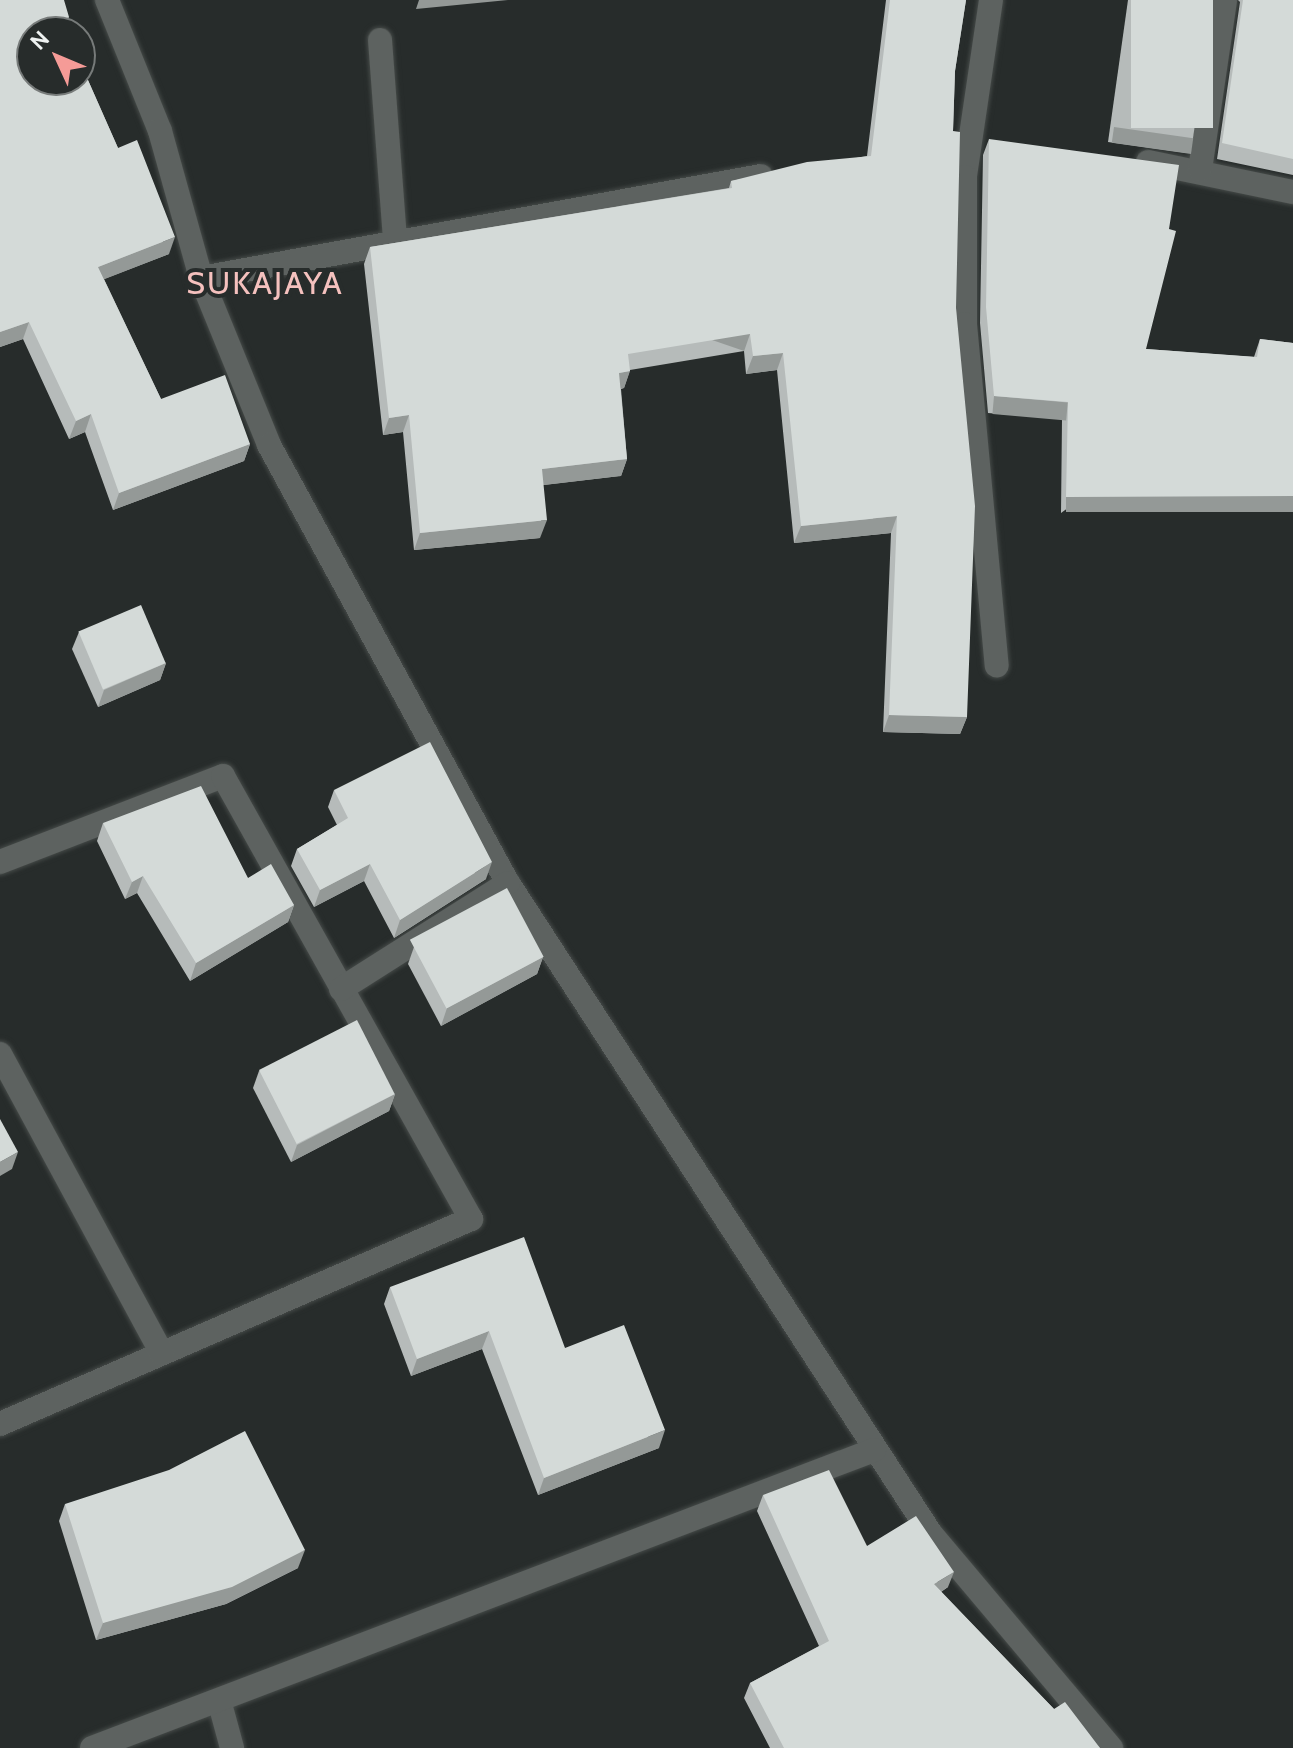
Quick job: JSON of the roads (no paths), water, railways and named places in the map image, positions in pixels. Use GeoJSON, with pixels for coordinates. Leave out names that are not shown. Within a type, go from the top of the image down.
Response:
{"type":"FeatureCollection","features":[{"type":"Feature","properties":{"kind":"street"},"geometry":{"type":"LineString","coordinates":[[107,0],[160,131],[201,278],[269,445],[508,883],[931,1534],[1111,1748]]}},
{"type":"Feature","properties":{"kind":"street"},"geometry":{"type":"LineString","coordinates":[[991,0],[971,138],[965,324],[997,666]]}},
{"type":"Feature","properties":{"kind":"street"},"geometry":{"type":"LineString","coordinates":[[1200,170],[1225,0]]}},
{"type":"Feature","properties":{"kind":"street"},"geometry":{"type":"LineString","coordinates":[[380,40],[395,238]]}},
{"type":"Feature","properties":{"kind":"street"},"geometry":{"type":"LineString","coordinates":[[971,138],[1002,142]]}},
{"type":"Feature","properties":{"kind":"street"},"geometry":{"type":"LineString","coordinates":[[1124,159],[1200,170],[1293,192]]}},
{"type":"Feature","properties":{"kind":"street"},"geometry":{"type":"LineString","coordinates":[[201,278],[395,238],[788,171]]}},
{"type":"Feature","properties":{"kind":"street"},"geometry":{"type":"LineString","coordinates":[[0,862],[223,776],[471,1219],[0,1424]]}},
{"type":"Feature","properties":{"kind":"street"},"geometry":{"type":"LineString","coordinates":[[341,989],[508,883]]}},
{"type":"Feature","properties":{"kind":"street"},"geometry":{"type":"LineString","coordinates":[[0,1054],[162,1353]]}},
{"type":"Feature","properties":{"kind":"street"},"geometry":{"type":"LineString","coordinates":[[92,1748],[874,1450]]}},
{"type":"Feature","properties":{"kind":"street"},"geometry":{"type":"LineString","coordinates":[[219,1700],[232,1748]]}},
{"type":"Feature","properties":{"kind":"district","name":"SUKAJAYA"},"geometry":{"type":"Point","coordinates":[265,283]}}]}
